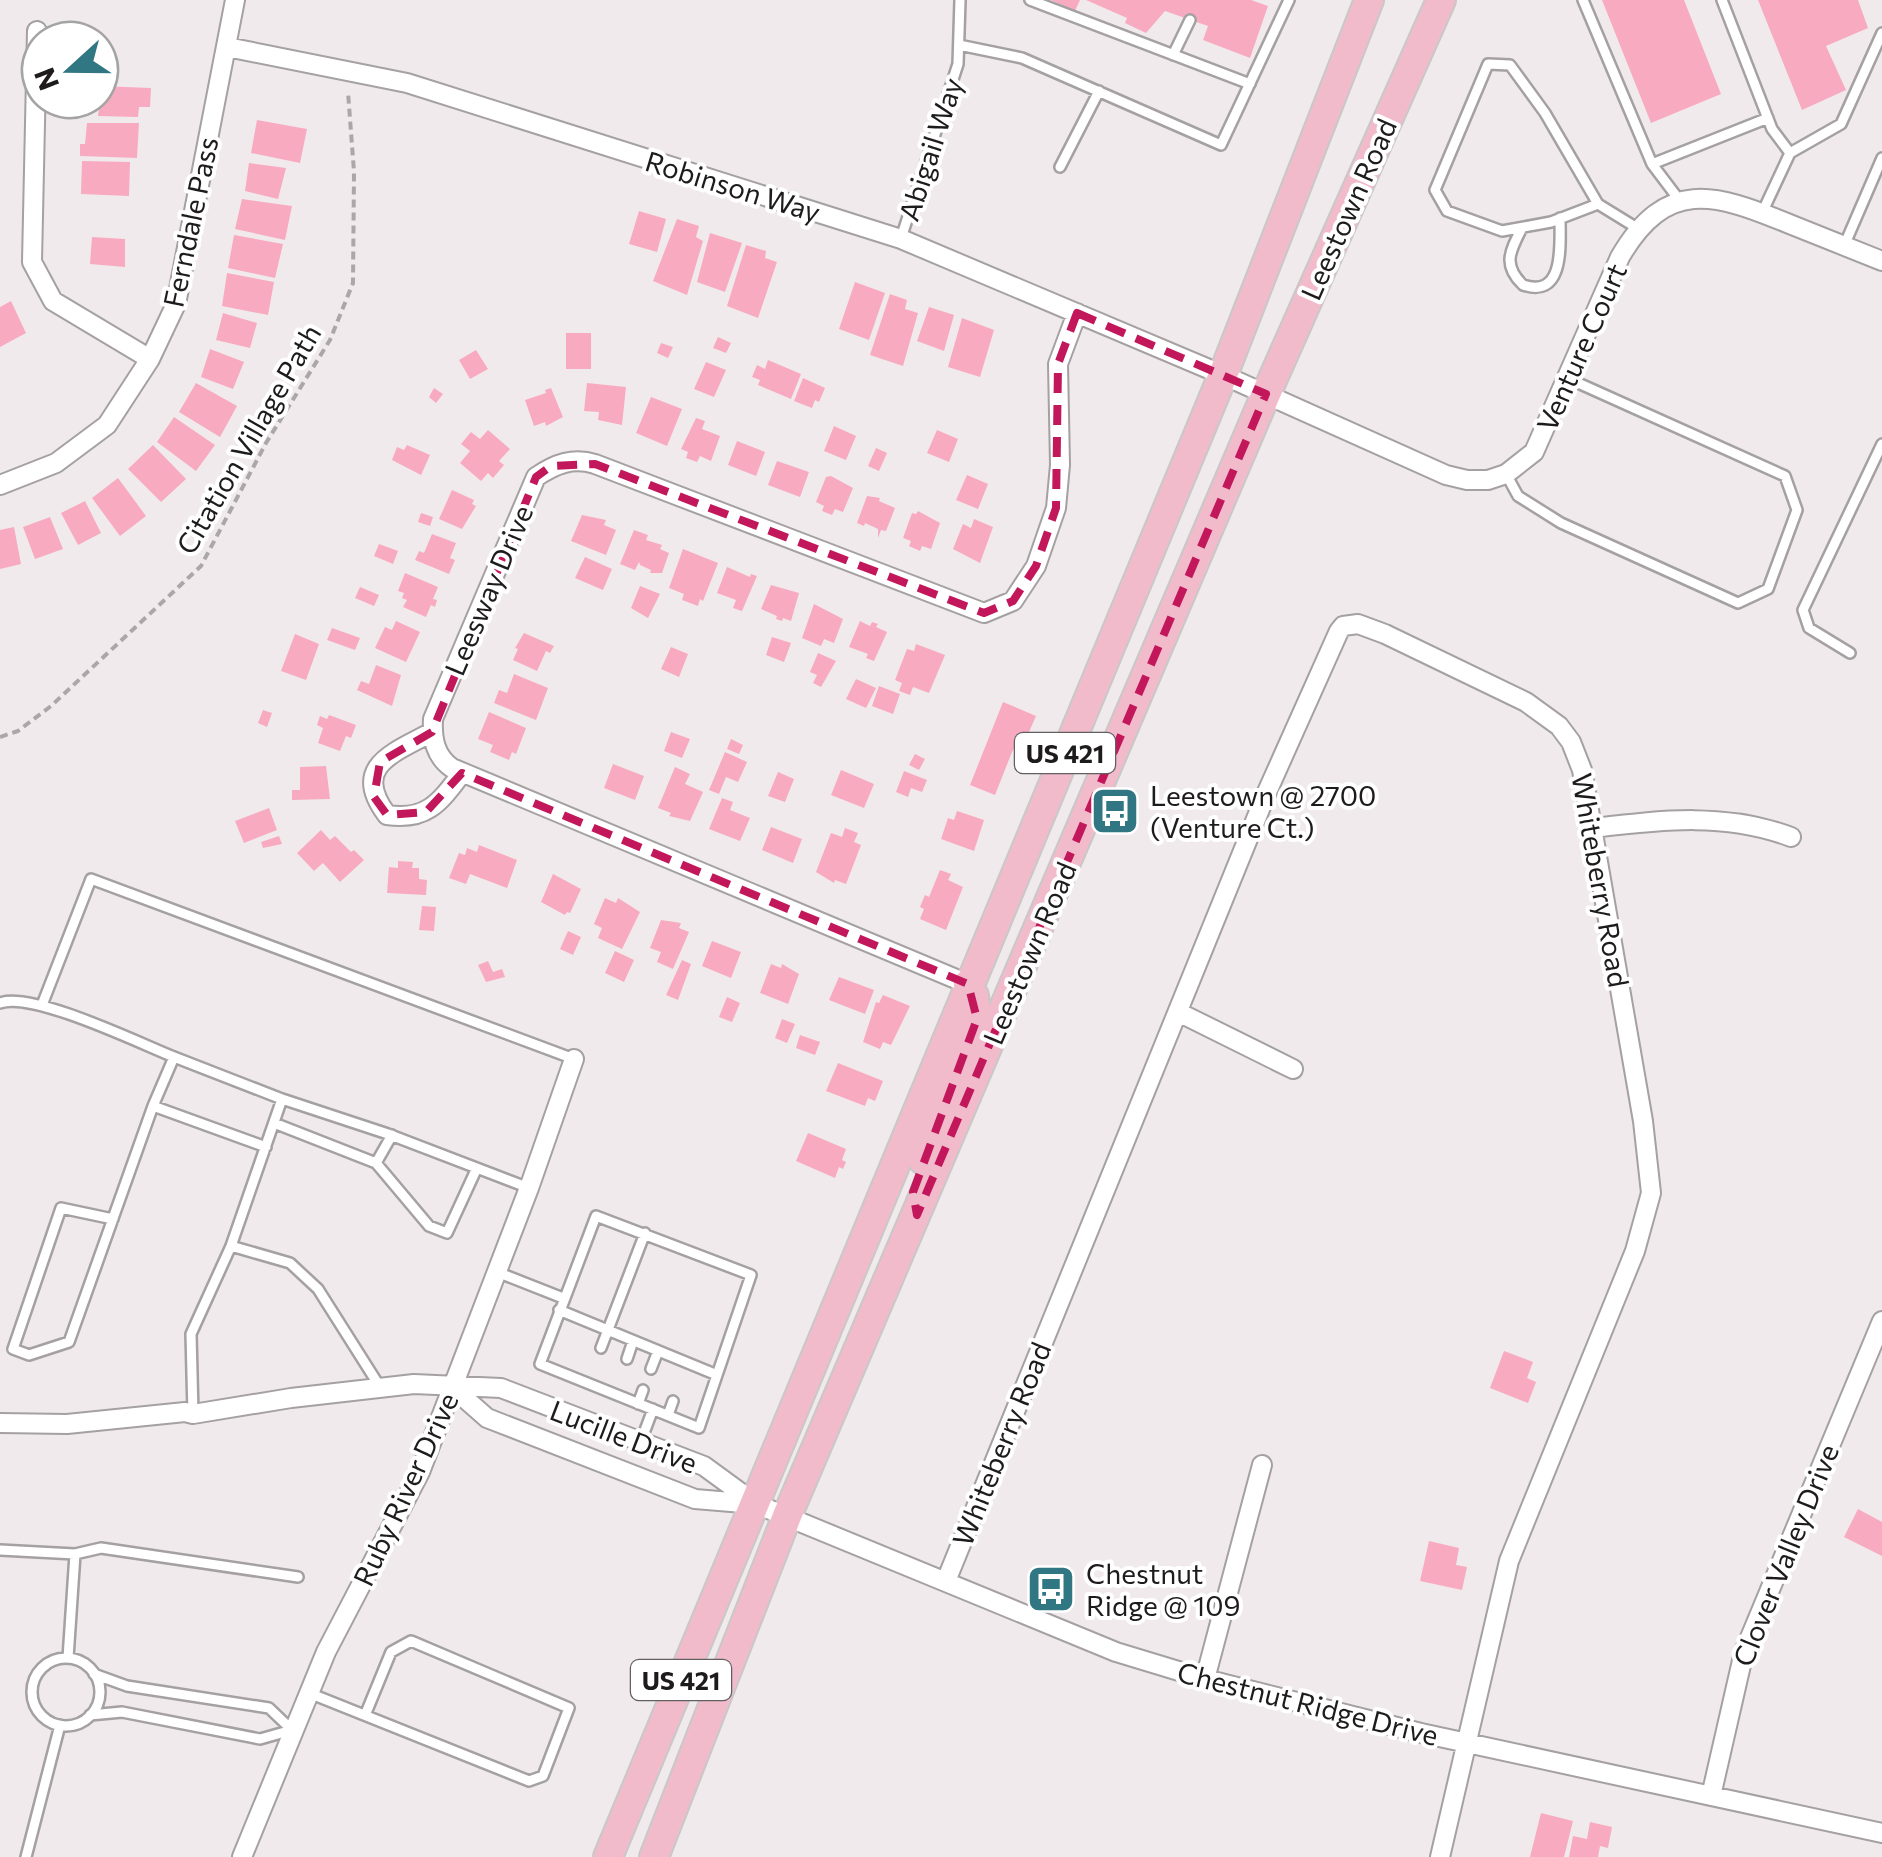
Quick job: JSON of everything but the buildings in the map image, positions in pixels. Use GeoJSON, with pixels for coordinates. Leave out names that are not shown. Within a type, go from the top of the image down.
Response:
{"type":"FeatureCollection","features":[{"type":"Feature","properties":{"kind":"main road","name":"Leestown Road"},"geometry":{"type":"LineString","coordinates":[[608,1857],[1223,376],[1370,0]]}},
{"type":"Feature","properties":{"kind":"main road","name":"Leestown Road"},"geometry":{"type":"LineString","coordinates":[[654,1857],[787,1516],[1266,394],[1441,0]]}},
{"type":"Feature","properties":{"kind":"main road"},"geometry":{"type":"LineString","coordinates":[[918,1215],[913,1192],[935,1122],[977,1019],[968,984]]}},
{"type":"Feature","properties":{"kind":"street","name":"Ferndale Pass"},"geometry":{"type":"LineString","coordinates":[[0,484],[56,463],[107,425],[150,360],[176,304],[235,0]]}},
{"type":"Feature","properties":{"kind":"street","name":"Robinson Way"},"geometry":{"type":"LineString","coordinates":[[227,47],[408,83],[901,238],[1223,376]]}},
{"type":"Feature","properties":{"kind":"street"},"geometry":{"type":"LineString","coordinates":[[35,120],[32,262],[53,301],[150,360]]}},
{"type":"Feature","properties":{"kind":"street"},"geometry":{"type":"LineString","coordinates":[[1680,201],[1710,198],[1762,213],[1882,261]]}},
{"type":"Feature","properties":{"kind":"street","name":"Venture Court"},"geometry":{"type":"LineString","coordinates":[[1506,474],[1534,452],[1620,257],[1637,228],[1654,213],[1680,201]]}},
{"type":"Feature","properties":{"kind":"street","name":"Leesway Drive"},"geometry":{"type":"LineString","coordinates":[[432,732],[433,719],[536,477],[552,466],[571,461],[595,464],[984,613],[1013,601],[1036,566],[1056,508],[1060,465],[1058,364],[1077,313]]}},
{"type":"Feature","properties":{"kind":"street"},"geometry":{"type":"LineString","coordinates":[[1223,376],[1446,475],[1488,480],[1506,474]]}},
{"type":"Feature","properties":{"kind":"street","name":"Whiteberry Road"},"geometry":{"type":"LineString","coordinates":[[946,1581],[1329,647],[1343,626],[1358,624],[1385,634],[1546,714],[1572,742],[1582,770],[1643,1120],[1651,1193],[1635,1251],[1509,1560],[1440,1857]]}},
{"type":"Feature","properties":{"kind":"street"},"geometry":{"type":"LineString","coordinates":[[462,773],[426,812],[408,818],[387,815],[374,798],[372,779],[380,762],[432,732],[438,756],[462,773],[968,984]]}},
{"type":"Feature","properties":{"kind":"street"},"geometry":{"type":"LineString","coordinates":[[1593,828],[1685,818],[1712,819],[1768,828],[1791,837]]}},
{"type":"Feature","properties":{"kind":"street"},"geometry":{"type":"LineString","coordinates":[[1178,1012],[1293,1069]]}},
{"type":"Feature","properties":{"kind":"street","name":"Ruby River Drive"},"geometry":{"type":"LineString","coordinates":[[242,1857],[326,1652],[420,1472],[574,1059]]}},
{"type":"Feature","properties":{"kind":"street","name":"Clover Valley Drive"},"geometry":{"type":"LineString","coordinates":[[1711,1796],[1744,1652],[1882,1322]]}},
{"type":"Feature","properties":{"kind":"street","name":"Lucille Drive"},"geometry":{"type":"LineString","coordinates":[[0,1422],[68,1424],[193,1414],[414,1384],[501,1388],[704,1466],[756,1504]]}},
{"type":"Feature","properties":{"kind":"street","name":"Lucille Drive"},"geometry":{"type":"LineString","coordinates":[[453,1388],[487,1418],[695,1500],[756,1504]]}},
{"type":"Feature","properties":{"kind":"street"},"geometry":{"type":"LineString","coordinates":[[1205,1679],[1262,1465]]}},
{"type":"Feature","properties":{"kind":"street","name":"Chestnut Ridge Drive"},"geometry":{"type":"LineString","coordinates":[[756,1504],[1116,1652],[1205,1679],[1468,1743],[1882,1834]]}},
{"type":"Feature","properties":{"kind":"lane","name":"Abigail Way"},"geometry":{"type":"LineString","coordinates":[[901,238],[958,64],[960,0]]}},
{"type":"Feature","properties":{"kind":"lane"},"geometry":{"type":"LineString","coordinates":[[1030,0],[1250,84]]}},
{"type":"Feature","properties":{"kind":"lane"},"geometry":{"type":"LineString","coordinates":[[958,44],[1022,58],[1221,145],[1290,0]]}},
{"type":"Feature","properties":{"kind":"lane"},"geometry":{"type":"LineString","coordinates":[[1583,0],[1652,164],[1680,201]]}},
{"type":"Feature","properties":{"kind":"lane"},"geometry":{"type":"LineString","coordinates":[[1722,0],[1772,130],[1790,153]]}},
{"type":"Feature","properties":{"kind":"lane"},"geometry":{"type":"LineString","coordinates":[[1174,55],[1190,20]]}},
{"type":"Feature","properties":{"kind":"lane"},"geometry":{"type":"LineString","coordinates":[[1260,28],[1274,33]]}},
{"type":"Feature","properties":{"kind":"lane"},"geometry":{"type":"LineString","coordinates":[[1762,213],[1790,153],[1840,124],[1882,33]]}},
{"type":"Feature","properties":{"kind":"lane"},"geometry":{"type":"LineString","coordinates":[[1598,204],[1560,218],[1502,231],[1446,211],[1436,190],[1488,64],[1510,65],[1545,113],[1598,204],[1637,228]]}},
{"type":"Feature","properties":{"kind":"lane"},"geometry":{"type":"LineString","coordinates":[[1060,167],[1098,91]]}},
{"type":"Feature","properties":{"kind":"lane"},"geometry":{"type":"LineString","coordinates":[[1652,164],[1768,118]]}},
{"type":"Feature","properties":{"kind":"lane"},"geometry":{"type":"LineString","coordinates":[[1844,246],[1882,158]]}},
{"type":"Feature","properties":{"kind":"lane"},"geometry":{"type":"LineString","coordinates":[[1522,228],[1510,249],[1510,268],[1523,286],[1540,287],[1559,270],[1560,218]]}},
{"type":"Feature","properties":{"kind":"lane"},"geometry":{"type":"LineString","coordinates":[[1506,474],[1518,496],[1561,524],[1738,603],[1768,589],[1797,510],[1785,476],[1568,378]]}},
{"type":"Feature","properties":{"kind":"lane"},"geometry":{"type":"LineString","coordinates":[[1850,653],[1809,628],[1803,610],[1882,444]]}},
{"type":"Feature","properties":{"kind":"lane"},"geometry":{"type":"LineString","coordinates":[[42,1004],[91,879],[574,1059]]}},
{"type":"Feature","properties":{"kind":"lane"},"geometry":{"type":"LineString","coordinates":[[0,1002],[42,1004],[282,1099],[392,1135],[528,1188]]}},
{"type":"Feature","properties":{"kind":"lane"},"geometry":{"type":"LineString","coordinates":[[113,1218],[62,1208],[13,1348],[29,1355],[68,1342],[174,1057]]}},
{"type":"Feature","properties":{"kind":"lane"},"geometry":{"type":"LineString","coordinates":[[193,1414],[191,1334],[231,1246],[282,1099]]}},
{"type":"Feature","properties":{"kind":"lane"},"geometry":{"type":"LineString","coordinates":[[153,1106],[266,1147]]}},
{"type":"Feature","properties":{"kind":"lane"},"geometry":{"type":"LineString","coordinates":[[274,1123],[376,1163],[429,1226],[447,1234],[476,1170]]}},
{"type":"Feature","properties":{"kind":"lane"},"geometry":{"type":"LineString","coordinates":[[376,1163],[392,1135]]}},
{"type":"Feature","properties":{"kind":"lane"},"geometry":{"type":"LineString","coordinates":[[596,1216],[644,1234],[750,1275],[699,1428],[540,1364],[596,1216]]}},
{"type":"Feature","properties":{"kind":"lane"},"geometry":{"type":"LineString","coordinates":[[601,1348],[644,1234]]}},
{"type":"Feature","properties":{"kind":"lane"},"geometry":{"type":"LineString","coordinates":[[231,1246],[290,1263],[304,1276],[318,1290],[380,1388]]}},
{"type":"Feature","properties":{"kind":"lane"},"geometry":{"type":"LineString","coordinates":[[497,1272],[562,1298]]}},
{"type":"Feature","properties":{"kind":"lane"},"geometry":{"type":"LineString","coordinates":[[559,1310],[717,1376]]}},
{"type":"Feature","properties":{"kind":"lane"},"geometry":{"type":"LineString","coordinates":[[627,1359],[633,1341]]}},
{"type":"Feature","properties":{"kind":"lane"},"geometry":{"type":"LineString","coordinates":[[651,1369],[658,1351]]}},
{"type":"Feature","properties":{"kind":"lane"},"geometry":{"type":"LineString","coordinates":[[680,1378],[686,1362]]}},
{"type":"Feature","properties":{"kind":"lane"},"geometry":{"type":"LineString","coordinates":[[589,1384],[594,1371]]}},
{"type":"Feature","properties":{"kind":"lane"},"geometry":{"type":"LineString","coordinates":[[616,1394],[620,1382]]}},
{"type":"Feature","properties":{"kind":"lane"},"geometry":{"type":"LineString","coordinates":[[638,1404],[643,1390]]}},
{"type":"Feature","properties":{"kind":"lane"},"geometry":{"type":"LineString","coordinates":[[668,1416],[672,1401]]}},
{"type":"Feature","properties":{"kind":"lane"},"geometry":{"type":"LineString","coordinates":[[640,1441],[653,1410]]}},
{"type":"Feature","properties":{"kind":"lane"},"geometry":{"type":"LineString","coordinates":[[0,1550],[75,1554],[101,1548],[298,1577]]}},
{"type":"Feature","properties":{"kind":"lane"},"geometry":{"type":"LineString","coordinates":[[68,1658],[75,1554]]}},
{"type":"Feature","properties":{"kind":"lane"},"geometry":{"type":"LineString","coordinates":[[308,1693],[529,1780],[542,1776],[569,1708],[411,1641],[391,1652],[366,1713]]}},
{"type":"Feature","properties":{"kind":"lane"},"geometry":{"type":"LineString","coordinates":[[90,1715],[100,1695],[88,1665],[68,1658],[47,1664],[34,1682],[35,1704],[49,1721],[60,1725],[71,1725],[90,1715],[122,1712],[260,1739],[292,1730]]}},
{"type":"Feature","properties":{"kind":"lane"},"geometry":{"type":"LineString","coordinates":[[94,1674],[127,1686],[269,1708],[292,1730]]}},
{"type":"Feature","properties":{"kind":"lane"},"geometry":{"type":"LineString","coordinates":[[26,1857],[60,1725]]}},
{"type":"Feature","properties":{"kind":"path","name":"Citation Village Path"},"geometry":{"type":"LineString","coordinates":[[0,737],[18,731],[51,706],[201,566],[266,443],[330,340],[353,283],[354,172],[348,92],[352,72]]}},
{"type":"Feature","properties":{"kind":"highlighted area"},"geometry":{"type":"Polygon","coordinates":[[[1077,313],[1266,394],[917,1215],[913,1192],[977,1019],[968,984],[462,773],[426,812],[387,815],[374,797],[380,762],[432,732],[536,477],[551,466],[595,464],[984,613],[1013,601],[1036,566],[1056,508],[1058,364],[1077,313]]]}},
{"type":"Feature","properties":{"kind":"place","name":"Leestown @ 2700 (Venture Ct.)"},"geometry":{"type":"Point","coordinates":[1115,811]}},
{"type":"Feature","properties":{"kind":"place","name":"Chestnut Ridge @ 109"},"geometry":{"type":"Point","coordinates":[1051,1589]}}]}
